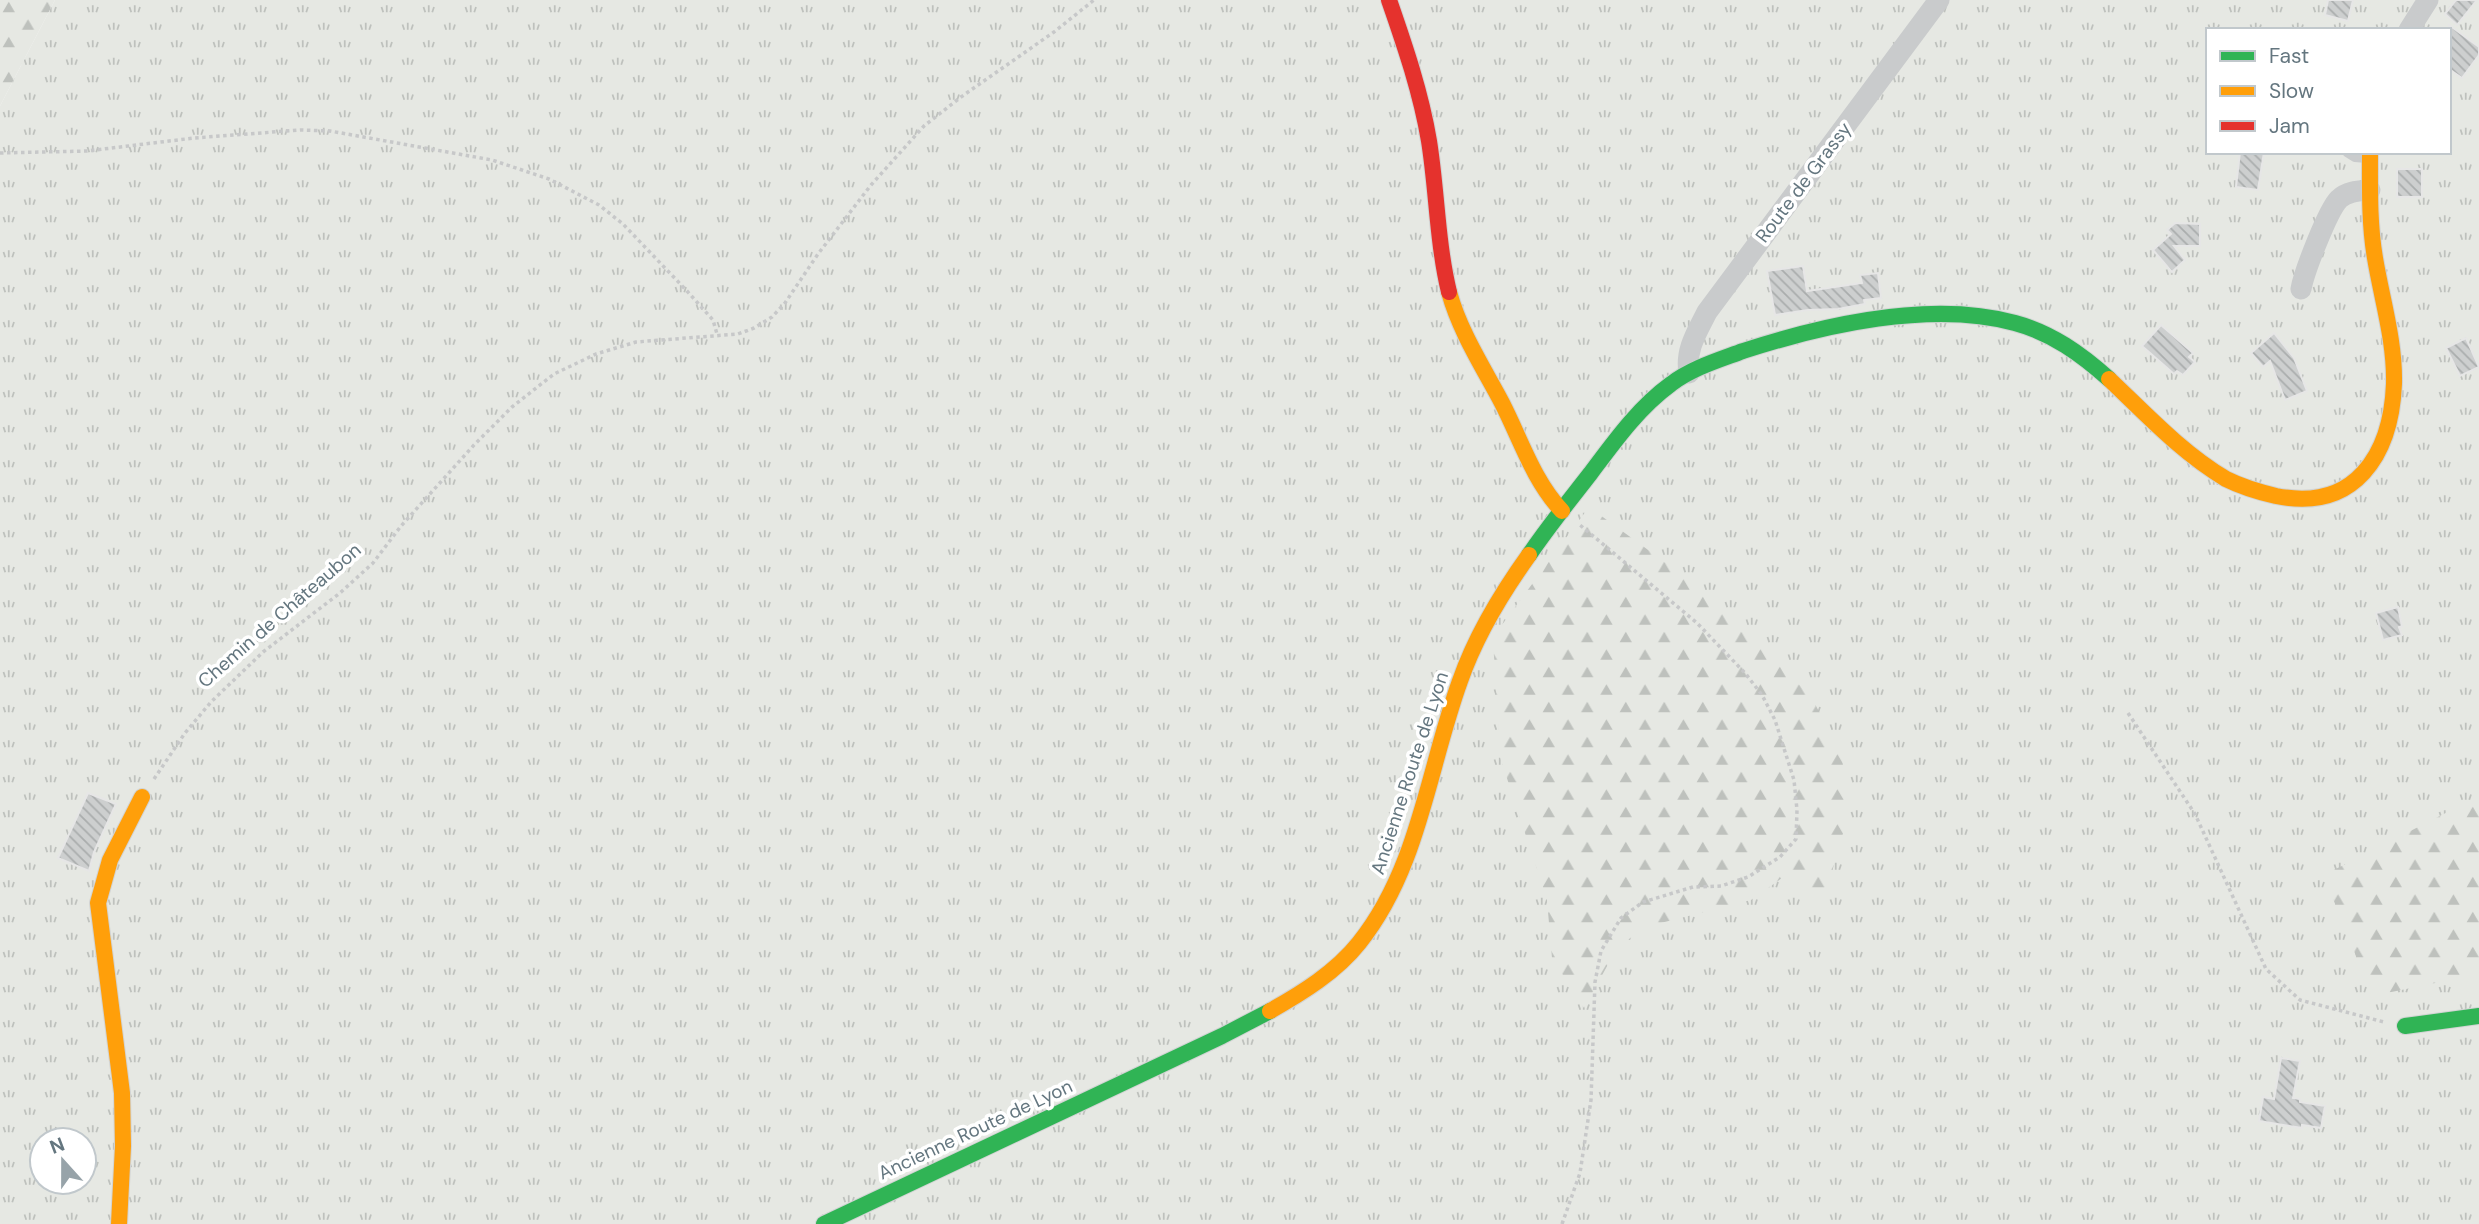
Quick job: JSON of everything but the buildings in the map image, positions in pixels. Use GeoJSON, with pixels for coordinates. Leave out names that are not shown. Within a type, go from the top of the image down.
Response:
{"type":"FeatureCollection","features":[{"type":"Feature","properties":{"kind":"street"},"geometry":{"type":"LineString","coordinates":[[1389,0],[1424,114],[1450,295],[1461,324],[1542,486],[1562,511]]}},
{"type":"Feature","properties":{"kind":"street","name":"Route de Grassy"},"geometry":{"type":"LineString","coordinates":[[1689,373],[1690,346],[1707,312],[1939,0]]}},
{"type":"Feature","properties":{"kind":"street"},"geometry":{"type":"LineString","coordinates":[[2410,28],[2428,0]]}},
{"type":"Feature","properties":{"kind":"street","name":"Ancienne Route de Lyon"},"geometry":{"type":"LineString","coordinates":[[824,1224],[1220,1037],[1303,991],[1342,961],[1371,927],[1396,885],[1409,850],[1460,677],[1495,604],[1562,511],[1635,417],[1661,390],[1689,373],[1767,344],[1872,321],[1960,313],[2006,319],[2057,339],[2086,358],[2158,426],[2201,462],[2232,482],[2262,495],[2297,499],[2326,497],[2347,489],[2375,461],[2385,438],[2393,398],[2393,357],[2374,256],[2370,216],[2370,155]]}},
{"type":"Feature","properties":{"kind":"street"},"geometry":{"type":"LineString","coordinates":[[2301,289],[2309,262],[2337,202],[2349,193],[2370,190]]}},
{"type":"Feature","properties":{"kind":"street"},"geometry":{"type":"LineString","coordinates":[[119,1224],[123,1146],[122,1093],[98,903],[110,860],[142,797]]}},
{"type":"Feature","properties":{"kind":"street"},"geometry":{"type":"LineString","coordinates":[[2405,1026],[2479,1016]]}},
{"type":"Feature","properties":{"kind":"lane"},"geometry":{"type":"LineString","coordinates":[[2350,154],[2355,157],[2370,155]]}},
{"type":"Feature","properties":{"kind":"path","name":"Chemin de Châteaubon"},"geometry":{"type":"LineString","coordinates":[[142,797],[185,733],[211,702],[263,652],[340,593],[373,563],[401,526],[474,444],[512,407],[554,374],[596,354],[636,342],[738,334],[772,317],[871,185],[925,126],[961,97],[1055,32],[1094,0]]}},
{"type":"Feature","properties":{"kind":"path"},"geometry":{"type":"LineString","coordinates":[[0,153],[86,151],[194,138],[300,130],[343,133],[492,160],[549,179],[599,205],[623,224],[687,291],[713,320],[717,334]]}},
{"type":"Feature","properties":{"kind":"path"},"geometry":{"type":"LineString","coordinates":[[1562,511],[1697,622],[1745,673],[1762,695],[1775,720],[1794,780],[1797,810],[1796,839],[1780,857],[1748,877],[1721,886],[1693,887],[1643,902],[1620,918],[1601,951],[1595,982],[1591,1100],[1580,1173],[1562,1224]]}},
{"type":"Feature","properties":{"kind":"path"},"geometry":{"type":"LineString","coordinates":[[2128,713],[2195,814],[2266,969],[2300,1000],[2341,1013],[2405,1026]]}},
{"type":"Feature","properties":{"kind":"green space"},"geometry":{"type":"Polygon","coordinates":[[[0,0],[55,0],[0,106],[0,0]]]}},
{"type":"Feature","properties":{"kind":"green space"},"geometry":{"type":"Polygon","coordinates":[[[55,0],[2479,0],[2479,1224],[0,1224],[0,106],[55,0]]]}},
{"type":"Feature","properties":{"kind":"green space"},"geometry":{"type":"Polygon","coordinates":[[[1589,507],[1706,592],[1767,645],[1815,704],[1842,756],[1848,816],[1825,896],[1782,878],[1751,900],[1645,927],[1617,948],[1584,1008],[1552,958],[1547,900],[1500,757],[1493,637],[1589,507]]]}},
{"type":"Feature","properties":{"kind":"green space"},"geometry":{"type":"Polygon","coordinates":[[[2479,796],[2479,974],[2372,996],[2324,875],[2479,796]]]}},
{"type":"Feature","properties":{"kind":"traffic: fast"},"geometry":{"type":"LineString","coordinates":[[1529,555],[1617,438],[1659,393],[1697,369],[1774,341],[1878,319],[1949,314],[1983,317],[2015,323],[2041,332],[2077,353],[2109,379]]}},
{"type":"Feature","properties":{"kind":"traffic: fast"},"geometry":{"type":"LineString","coordinates":[[824,1224],[1270,1011]]}},
{"type":"Feature","properties":{"kind":"traffic: fast"},"geometry":{"type":"LineString","coordinates":[[2405,1026],[2479,1016]]}},
{"type":"Feature","properties":{"kind":"traffic: slow"},"geometry":{"type":"LineString","coordinates":[[2109,379],[2194,457],[2226,479],[2244,487],[2276,496],[2304,499],[2327,495],[2347,486],[2364,473],[2385,434],[2394,384],[2390,336],[2372,232],[2370,154]]}},
{"type":"Feature","properties":{"kind":"traffic: slow"},"geometry":{"type":"LineString","coordinates":[[1449,292],[1466,335],[1535,473],[1562,511]]}},
{"type":"Feature","properties":{"kind":"traffic: slow"},"geometry":{"type":"LineString","coordinates":[[1270,1011],[1329,973],[1350,954],[1379,914],[1396,883],[1409,850],[1466,664],[1490,615],[1529,555]]}},
{"type":"Feature","properties":{"kind":"traffic: slow"},"geometry":{"type":"LineString","coordinates":[[119,1224],[123,1146],[122,1093],[98,903],[110,860],[142,797]]}},
{"type":"Feature","properties":{"kind":"traffic: jam"},"geometry":{"type":"LineString","coordinates":[[1389,0],[1426,123],[1449,292]]}}]}
